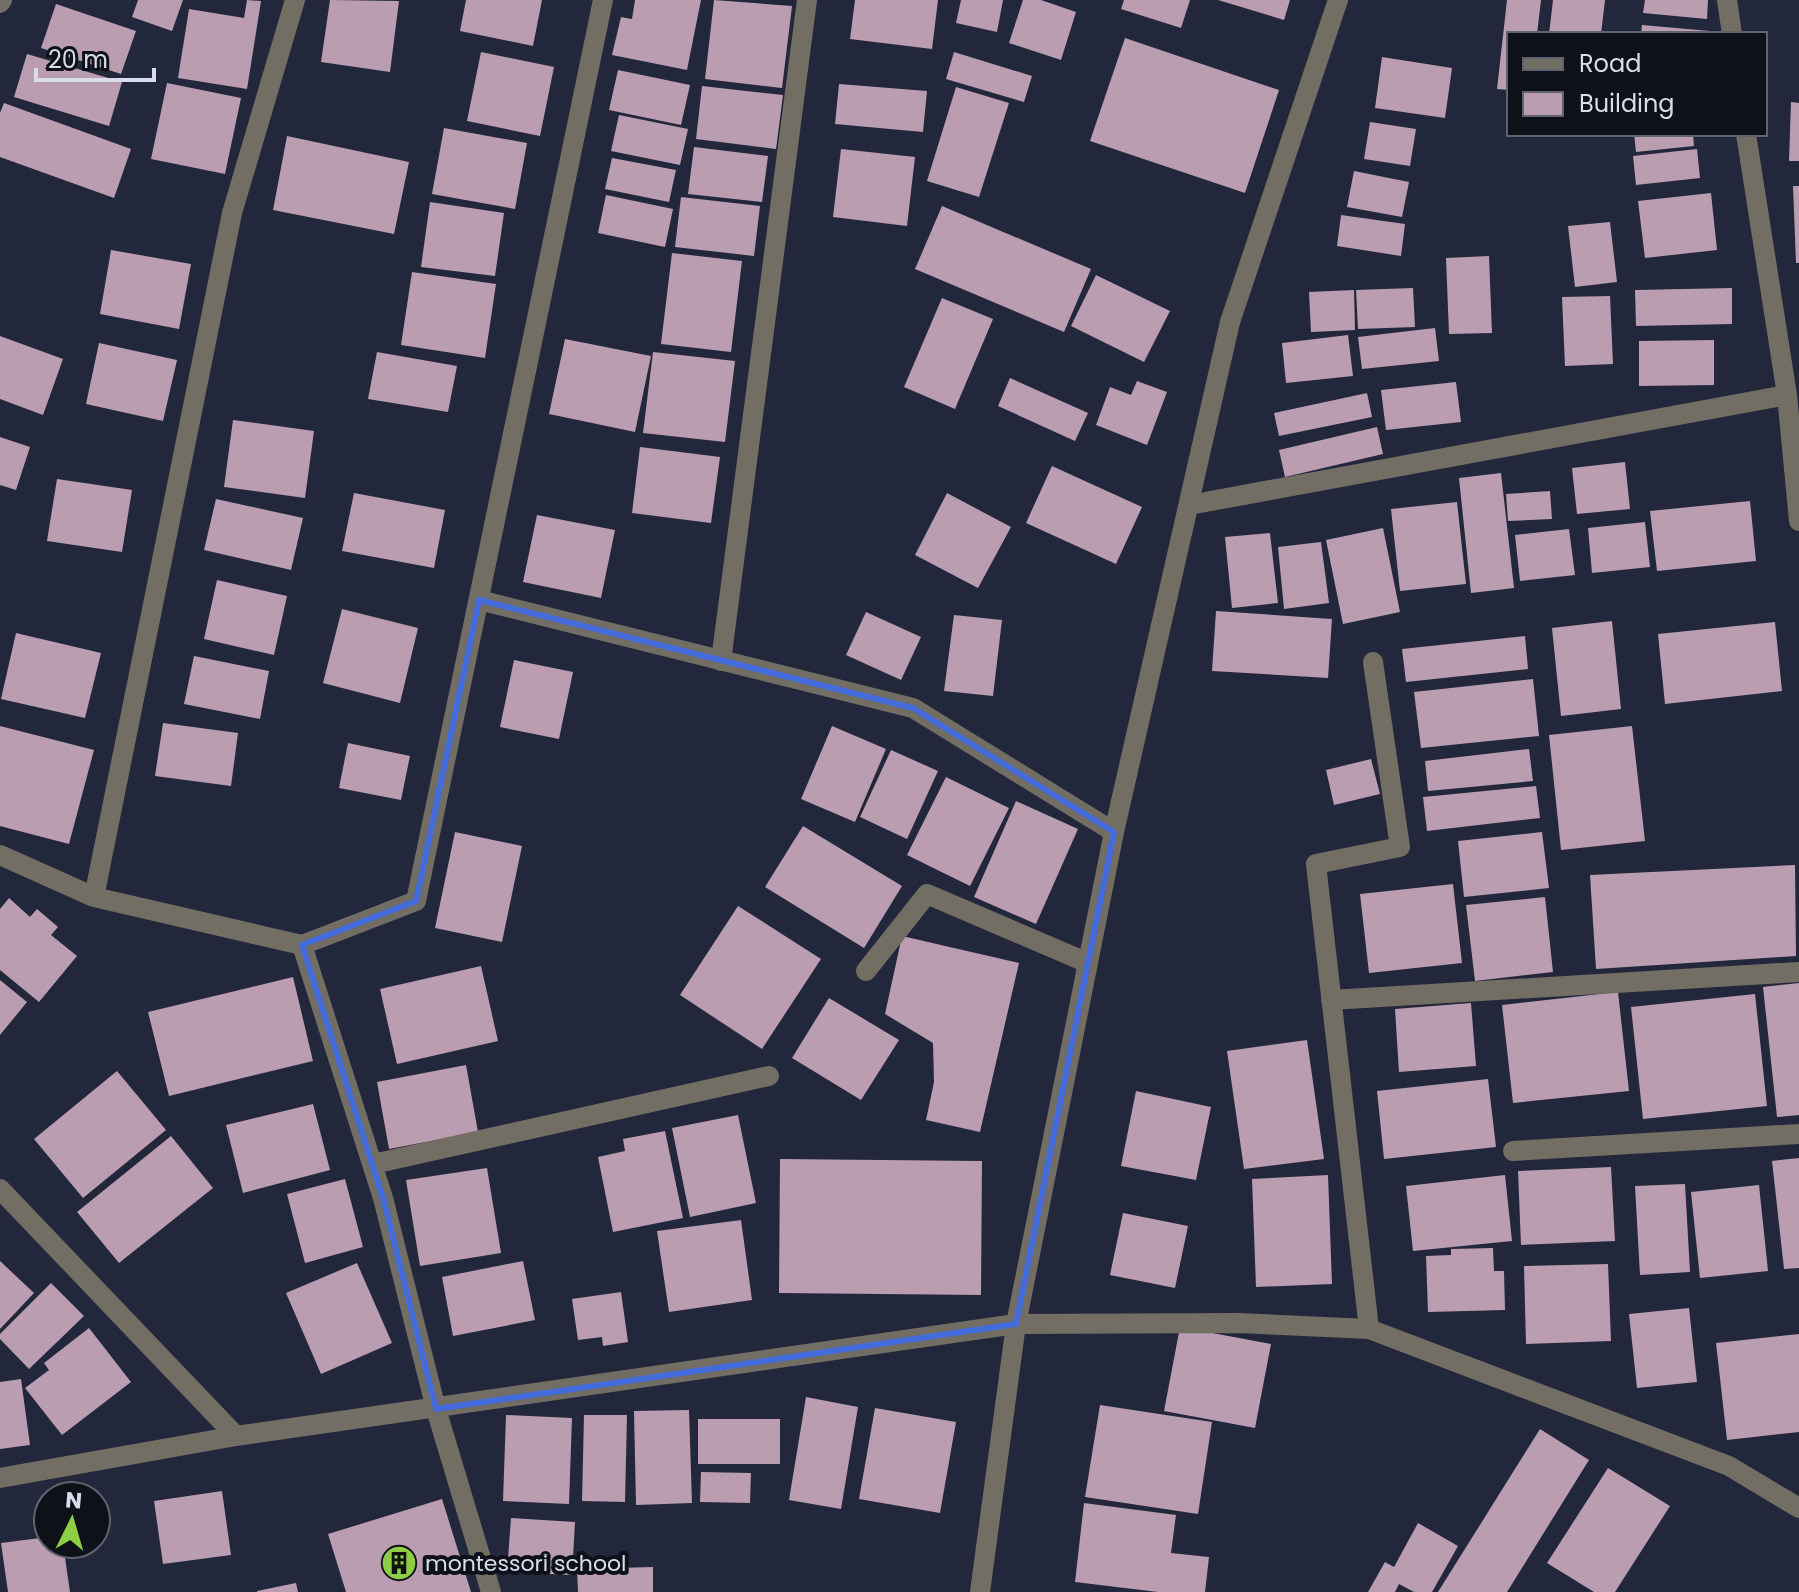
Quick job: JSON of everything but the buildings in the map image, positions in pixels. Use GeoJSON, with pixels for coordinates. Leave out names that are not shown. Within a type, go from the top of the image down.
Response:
{"type":"FeatureCollection","features":[{"type":"Feature","properties":{"kind":"street"},"geometry":{"type":"LineString","coordinates":[[94,897],[232,213],[295,0]]}},
{"type":"Feature","properties":{"kind":"street"},"geometry":{"type":"LineString","coordinates":[[0,855],[94,897],[302,945],[416,901],[603,0]]}},
{"type":"Feature","properties":{"kind":"street"},"geometry":{"type":"LineString","coordinates":[[721,661],[807,0]]}},
{"type":"Feature","properties":{"kind":"street"},"geometry":{"type":"LineString","coordinates":[[980,1592],[1016,1324],[1114,832],[1230,322],[1338,0]]}},
{"type":"Feature","properties":{"kind":"street"},"geometry":{"type":"LineString","coordinates":[[1727,0],[1732,32]]}},
{"type":"Feature","properties":{"kind":"street"},"geometry":{"type":"LineString","coordinates":[[1746,136],[1787,395],[1799,521]]}},
{"type":"Feature","properties":{"kind":"street"},"geometry":{"type":"LineString","coordinates":[[1189,505],[1787,395]]}},
{"type":"Feature","properties":{"kind":"street"},"geometry":{"type":"LineString","coordinates":[[479,600],[913,708],[1114,832]]}},
{"type":"Feature","properties":{"kind":"street"},"geometry":{"type":"LineString","coordinates":[[1369,1329],[1316,864],[1400,847],[1373,662]]}},
{"type":"Feature","properties":{"kind":"street"},"geometry":{"type":"LineString","coordinates":[[866,971],[927,894],[1088,963]]}},
{"type":"Feature","properties":{"kind":"street"},"geometry":{"type":"LineString","coordinates":[[302,945],[373,1164],[436,1409],[491,1592]]}},
{"type":"Feature","properties":{"kind":"street"},"geometry":{"type":"LineString","coordinates":[[1331,1000],[1799,972]]}},
{"type":"Feature","properties":{"kind":"street"},"geometry":{"type":"LineString","coordinates":[[373,1164],[769,1076]]}},
{"type":"Feature","properties":{"kind":"street"},"geometry":{"type":"LineString","coordinates":[[1513,1151],[1799,1134]]}},
{"type":"Feature","properties":{"kind":"street"},"geometry":{"type":"LineString","coordinates":[[0,1189],[236,1436]]}},
{"type":"Feature","properties":{"kind":"street"},"geometry":{"type":"LineString","coordinates":[[0,1478],[236,1436],[1016,1324],[1239,1323],[1369,1329],[1729,1466],[1799,1508]]}},
{"type":"Feature","properties":{"kind":"highlighted area"},"geometry":{"type":"Polygon","coordinates":[[[479,600],[913,708],[1114,832],[1016,1324],[436,1409],[383,1198],[302,945],[416,901],[479,600]]]}},
{"type":"Feature","properties":{"kind":"place","name":"montessori school"},"geometry":{"type":"Point","coordinates":[399,1563]}}]}
